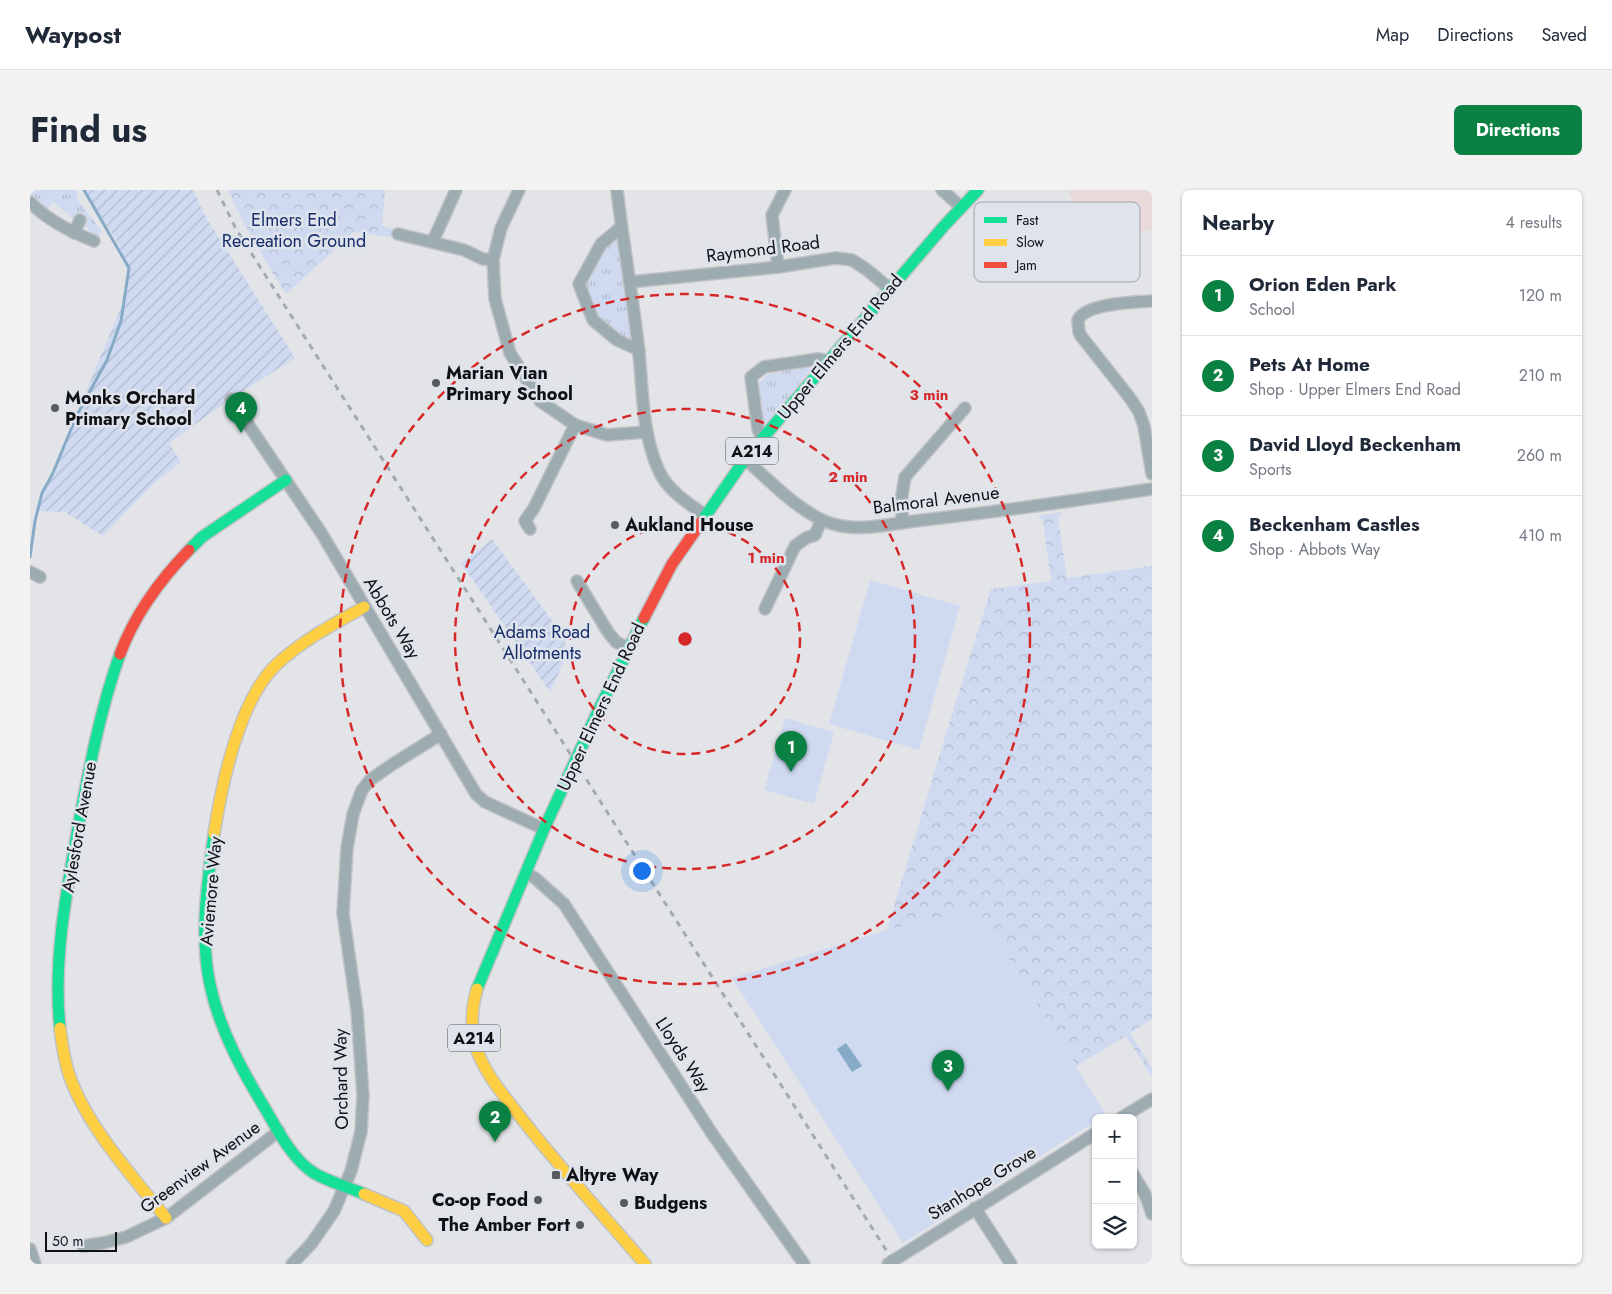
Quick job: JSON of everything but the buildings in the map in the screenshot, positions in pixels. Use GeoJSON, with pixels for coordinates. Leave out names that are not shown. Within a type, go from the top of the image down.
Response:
{"type":"FeatureCollection","features":[{"type":"Feature","properties":{"kind":"street"},"geometry":{"type":"LineString","coordinates":[[433,241],[456,190]]}},
{"type":"Feature","properties":{"kind":"street"},"geometry":{"type":"LineString","coordinates":[[519,190],[501,228],[493,260],[495,299],[510,353],[540,401],[575,425],[607,435],[646,432]]}},
{"type":"Feature","properties":{"kind":"street"},"geometry":{"type":"LineString","coordinates":[[617,190],[630,282],[646,432],[659,472],[668,485],[678,496],[705,515]]}},
{"type":"Feature","properties":{"kind":"street"},"geometry":{"type":"LineString","coordinates":[[778,267],[772,215],[785,190]]}},
{"type":"Feature","properties":{"kind":"street"},"geometry":{"type":"LineString","coordinates":[[942,190],[961,207]]}},
{"type":"Feature","properties":{"kind":"street","name":"Upper Elmers End Road"},"geometry":{"type":"LineString","coordinates":[[646,1264],[518,1116],[488,1076],[477,1051],[472,1025],[473,1000],[481,976],[544,829],[628,648],[672,564],[705,515],[762,439],[939,231],[978,190]]}},
{"type":"Feature","properties":{"kind":"street"},"geometry":{"type":"LineString","coordinates":[[30,202],[38,211],[74,233],[94,241]]}},
{"type":"Feature","properties":{"kind":"street"},"geometry":{"type":"LineString","coordinates":[[74,233],[80,220]]}},
{"type":"Feature","properties":{"kind":"street"},"geometry":{"type":"LineString","coordinates":[[621,227],[601,244],[579,284],[593,320],[617,340],[638,350]]}},
{"type":"Feature","properties":{"kind":"street"},"geometry":{"type":"LineString","coordinates":[[398,234],[433,241],[464,250],[483,259],[493,260]]}},
{"type":"Feature","properties":{"kind":"street","name":"Raymond Road"},"geometry":{"type":"LineString","coordinates":[[630,282],[778,267],[836,258],[852,260],[890,289]]}},
{"type":"Feature","properties":{"kind":"street"},"geometry":{"type":"LineString","coordinates":[[1152,301],[1129,302],[1094,308],[1083,312],[1078,320],[1081,336],[1139,412],[1144,426],[1152,474]]}},
{"type":"Feature","properties":{"kind":"street"},"geometry":{"type":"LineString","coordinates":[[762,439],[758,429],[751,377],[764,367],[818,359],[829,361]]}},
{"type":"Feature","properties":{"kind":"street","name":"Abbots Way"},"geometry":{"type":"LineString","coordinates":[[231,399],[338,561],[480,798],[490,805],[544,829]]}},
{"type":"Feature","properties":{"kind":"street"},"geometry":{"type":"LineString","coordinates":[[902,522],[902,495],[905,477],[965,408]]}},
{"type":"Feature","properties":{"kind":"street"},"geometry":{"type":"LineString","coordinates":[[530,529],[525,521],[534,508],[575,425]]}},
{"type":"Feature","properties":{"kind":"street","name":"Balmoral Avenue"},"geometry":{"type":"LineString","coordinates":[[746,459],[802,508],[833,525],[853,527],[1048,504],[1152,489]]}},
{"type":"Feature","properties":{"kind":"street","name":"Aylesford Avenue"},"geometry":{"type":"LineString","coordinates":[[166,1218],[100,1132],[73,1087],[67,1070],[60,1025],[59,991],[61,932],[66,898],[89,764],[126,638],[155,590],[196,543],[214,528],[286,480]]}},
{"type":"Feature","properties":{"kind":"street"},"geometry":{"type":"LineString","coordinates":[[765,610],[795,546],[806,538],[815,536],[821,520]]}},
{"type":"Feature","properties":{"kind":"street"},"geometry":{"type":"LineString","coordinates":[[577,581],[608,632],[616,642],[628,648]]}},
{"type":"Feature","properties":{"kind":"street","name":"Aviemore Way"},"geometry":{"type":"LineString","coordinates":[[364,607],[303,643],[276,666],[262,682],[246,712],[233,750],[216,830],[211,862],[205,945],[210,982],[226,1034],[237,1060],[290,1150],[314,1173],[404,1211],[427,1240]]}},
{"type":"Feature","properties":{"kind":"street","name":"Orchard Way"},"geometry":{"type":"LineString","coordinates":[[292,1264],[323,1228],[334,1211],[346,1186],[358,1146],[362,1105],[357,1011],[343,921],[343,897],[348,838],[360,795],[365,785],[376,775],[441,734]]}},
{"type":"Feature","properties":{"kind":"street","name":"Lloyds Way"},"geometry":{"type":"LineString","coordinates":[[526,873],[536,878],[564,904],[713,1135],[804,1264]]}},
{"type":"Feature","properties":{"kind":"street"},"geometry":{"type":"LineString","coordinates":[[1128,1114],[1152,1099]]}},
{"type":"Feature","properties":{"kind":"street","name":"Greenview Avenue"},"geometry":{"type":"LineString","coordinates":[[83,1246],[126,1237],[166,1218],[279,1131]]}},
{"type":"Feature","properties":{"kind":"street","name":"Stanhope Grove"},"geometry":{"type":"LineString","coordinates":[[888,1264],[1092,1136]]}},
{"type":"Feature","properties":{"kind":"street"},"geometry":{"type":"LineString","coordinates":[[1137,1181],[1145,1194],[1152,1214]]}},
{"type":"Feature","properties":{"kind":"street"},"geometry":{"type":"LineString","coordinates":[[976,1208],[1011,1264]]}},
{"type":"Feature","properties":{"kind":"street"},"geometry":{"type":"LineString","coordinates":[[30,1249],[35,1264]]}},
{"type":"Feature","properties":{"kind":"street"},"geometry":{"type":"LineString","coordinates":[[628,1264],[637,1255]]}},
{"type":"Feature","properties":{"kind":"shaded area"},"geometry":{"type":"Polygon","coordinates":[[[1067,190],[1152,190],[1152,230],[1140,232],[1140,202],[1073,202],[1067,190]]]}},
{"type":"Feature","properties":{"kind":"shaded area"},"geometry":{"type":"Polygon","coordinates":[[[846,1043],[862,1066],[852,1072],[837,1049],[846,1043]]]}},
{"type":"Feature","properties":{"kind":"green space"},"geometry":{"type":"Polygon","coordinates":[[[30,190],[76,190],[78,201],[102,231],[97,237],[93,235],[86,227],[87,217],[80,213],[75,220],[53,202],[47,210],[30,195],[30,190]]]}},
{"type":"Feature","properties":{"kind":"green space"},"geometry":{"type":"Polygon","coordinates":[[[82,190],[193,190],[204,214],[295,358],[231,399],[169,443],[181,462],[151,486],[103,536],[65,512],[36,511],[122,305],[130,272],[116,239],[82,190]]]}},
{"type":"Feature","properties":{"kind":"green space","name":"Elmers End Recreation Ground"},"geometry":{"type":"Polygon","coordinates":[[[228,190],[385,190],[382,226],[399,230],[397,238],[354,232],[286,294],[255,243],[228,190]]]}},
{"type":"Feature","properties":{"kind":"green space"},"geometry":{"type":"Polygon","coordinates":[[[621,227],[639,350],[593,320],[579,284],[601,244],[621,227]]]}},
{"type":"Feature","properties":{"kind":"green space"},"geometry":{"type":"Polygon","coordinates":[[[814,365],[764,428],[759,383],[767,375],[814,365]]]}},
{"type":"Feature","properties":{"kind":"green space"},"geometry":{"type":"Polygon","coordinates":[[[1062,512],[1058,518],[1067,578],[1152,566],[1152,1019],[1130,1033],[1152,1068],[1152,1077],[1126,1036],[1076,1066],[977,909],[887,930],[991,589],[1051,581],[1043,521],[1038,516],[1062,512]]]}},
{"type":"Feature","properties":{"kind":"green space","name":"Adams Road Allotments"},"geometry":{"type":"Polygon","coordinates":[[[492,539],[564,637],[567,655],[550,692],[461,563],[492,539]]]}},
{"type":"Feature","properties":{"kind":"green space"},"geometry":{"type":"Polygon","coordinates":[[[870,580],[960,606],[919,750],[829,724],[870,580]]]}},
{"type":"Feature","properties":{"kind":"green space"},"geometry":{"type":"Polygon","coordinates":[[[785,718],[834,732],[814,804],[764,790],[785,718]]]}},
{"type":"Feature","properties":{"kind":"green space"},"geometry":{"type":"Polygon","coordinates":[[[977,909],[1105,1114],[1092,1114],[1092,1124],[903,1243],[732,978],[887,930],[977,909]]]}},
{"type":"Feature","properties":{"kind":"waterway"},"geometry":{"type":"LineString","coordinates":[[30,557],[35,521],[42,493],[52,475],[77,415],[107,360],[121,321],[129,268],[84,190]]}},
{"type":"Feature","properties":{"kind":"railway"},"geometry":{"type":"LineString","coordinates":[[217,190],[236,229],[895,1264]]}},
{"type":"Feature","properties":{"kind":"traffic: fast"},"geometry":{"type":"LineString","coordinates":[[702,521],[745,459],[943,227],[978,190]]}},
{"type":"Feature","properties":{"kind":"traffic: fast"},"geometry":{"type":"LineString","coordinates":[[189,550],[202,537],[286,480]]}},
{"type":"Feature","properties":{"kind":"traffic: fast"},"geometry":{"type":"LineString","coordinates":[[477,989],[544,829],[598,711],[644,618]]}},
{"type":"Feature","properties":{"kind":"traffic: fast"},"geometry":{"type":"LineString","coordinates":[[60,1028],[58,1003],[59,953],[69,878],[96,740],[120,654]]}},
{"type":"Feature","properties":{"kind":"traffic: fast"},"geometry":{"type":"LineString","coordinates":[[214,834],[205,912],[205,951],[215,1005],[227,1037],[241,1067],[276,1127],[299,1161],[314,1173],[364,1194]]}},
{"type":"Feature","properties":{"kind":"traffic: slow"},"geometry":{"type":"LineString","coordinates":[[214,834],[227,767],[234,743],[242,720],[264,680],[277,664],[297,647],[364,607]]}},
{"type":"Feature","properties":{"kind":"traffic: slow"},"geometry":{"type":"LineString","coordinates":[[477,989],[473,1013],[473,1029],[475,1045],[487,1071],[537,1138],[645,1264]]}},
{"type":"Feature","properties":{"kind":"traffic: slow"},"geometry":{"type":"LineString","coordinates":[[60,1028],[68,1071],[88,1114],[112,1150],[166,1218]]}},
{"type":"Feature","properties":{"kind":"traffic: slow"},"geometry":{"type":"LineString","coordinates":[[364,1194],[404,1211],[427,1240]]}},
{"type":"Feature","properties":{"kind":"traffic: jam"},"geometry":{"type":"LineString","coordinates":[[644,618],[672,564],[702,521]]}},
{"type":"Feature","properties":{"kind":"traffic: jam"},"geometry":{"type":"LineString","coordinates":[[120,654],[133,625],[149,598],[189,550]]}},
{"type":"Feature","properties":{"kind":"place","name":"Marian Vian Primary School"},"geometry":{"type":"Point","coordinates":[436,383]}},
{"type":"Feature","properties":{"kind":"place","name":"Monks Orchard Primary School"},"geometry":{"type":"Point","coordinates":[55,408]}},
{"type":"Feature","properties":{"kind":"place","name":"Beckenham Castles"},"geometry":{"type":"Point","coordinates":[241,433]}},
{"type":"Feature","properties":{"kind":"place","name":"Aukland House"},"geometry":{"type":"Point","coordinates":[615,525]}},
{"type":"Feature","properties":{"kind":"place","name":"Orion Eden Park"},"geometry":{"type":"Point","coordinates":[791,772]}},
{"type":"Feature","properties":{"kind":"place","name":"David Lloyd Beckenham"},"geometry":{"type":"Point","coordinates":[948,1091]}},
{"type":"Feature","properties":{"kind":"place","name":"Pets At Home"},"geometry":{"type":"Point","coordinates":[495,1142]}},
{"type":"Feature","properties":{"kind":"place","name":"Altyre Way"},"geometry":{"type":"Point","coordinates":[556,1175]}},
{"type":"Feature","properties":{"kind":"place","name":"Co-op Food"},"geometry":{"type":"Point","coordinates":[538,1200]}},
{"type":"Feature","properties":{"kind":"place","name":"Budgens"},"geometry":{"type":"Point","coordinates":[624,1203]}},
{"type":"Feature","properties":{"kind":"place","name":"The Amber Fort"},"geometry":{"type":"Point","coordinates":[580,1225]}}]}
